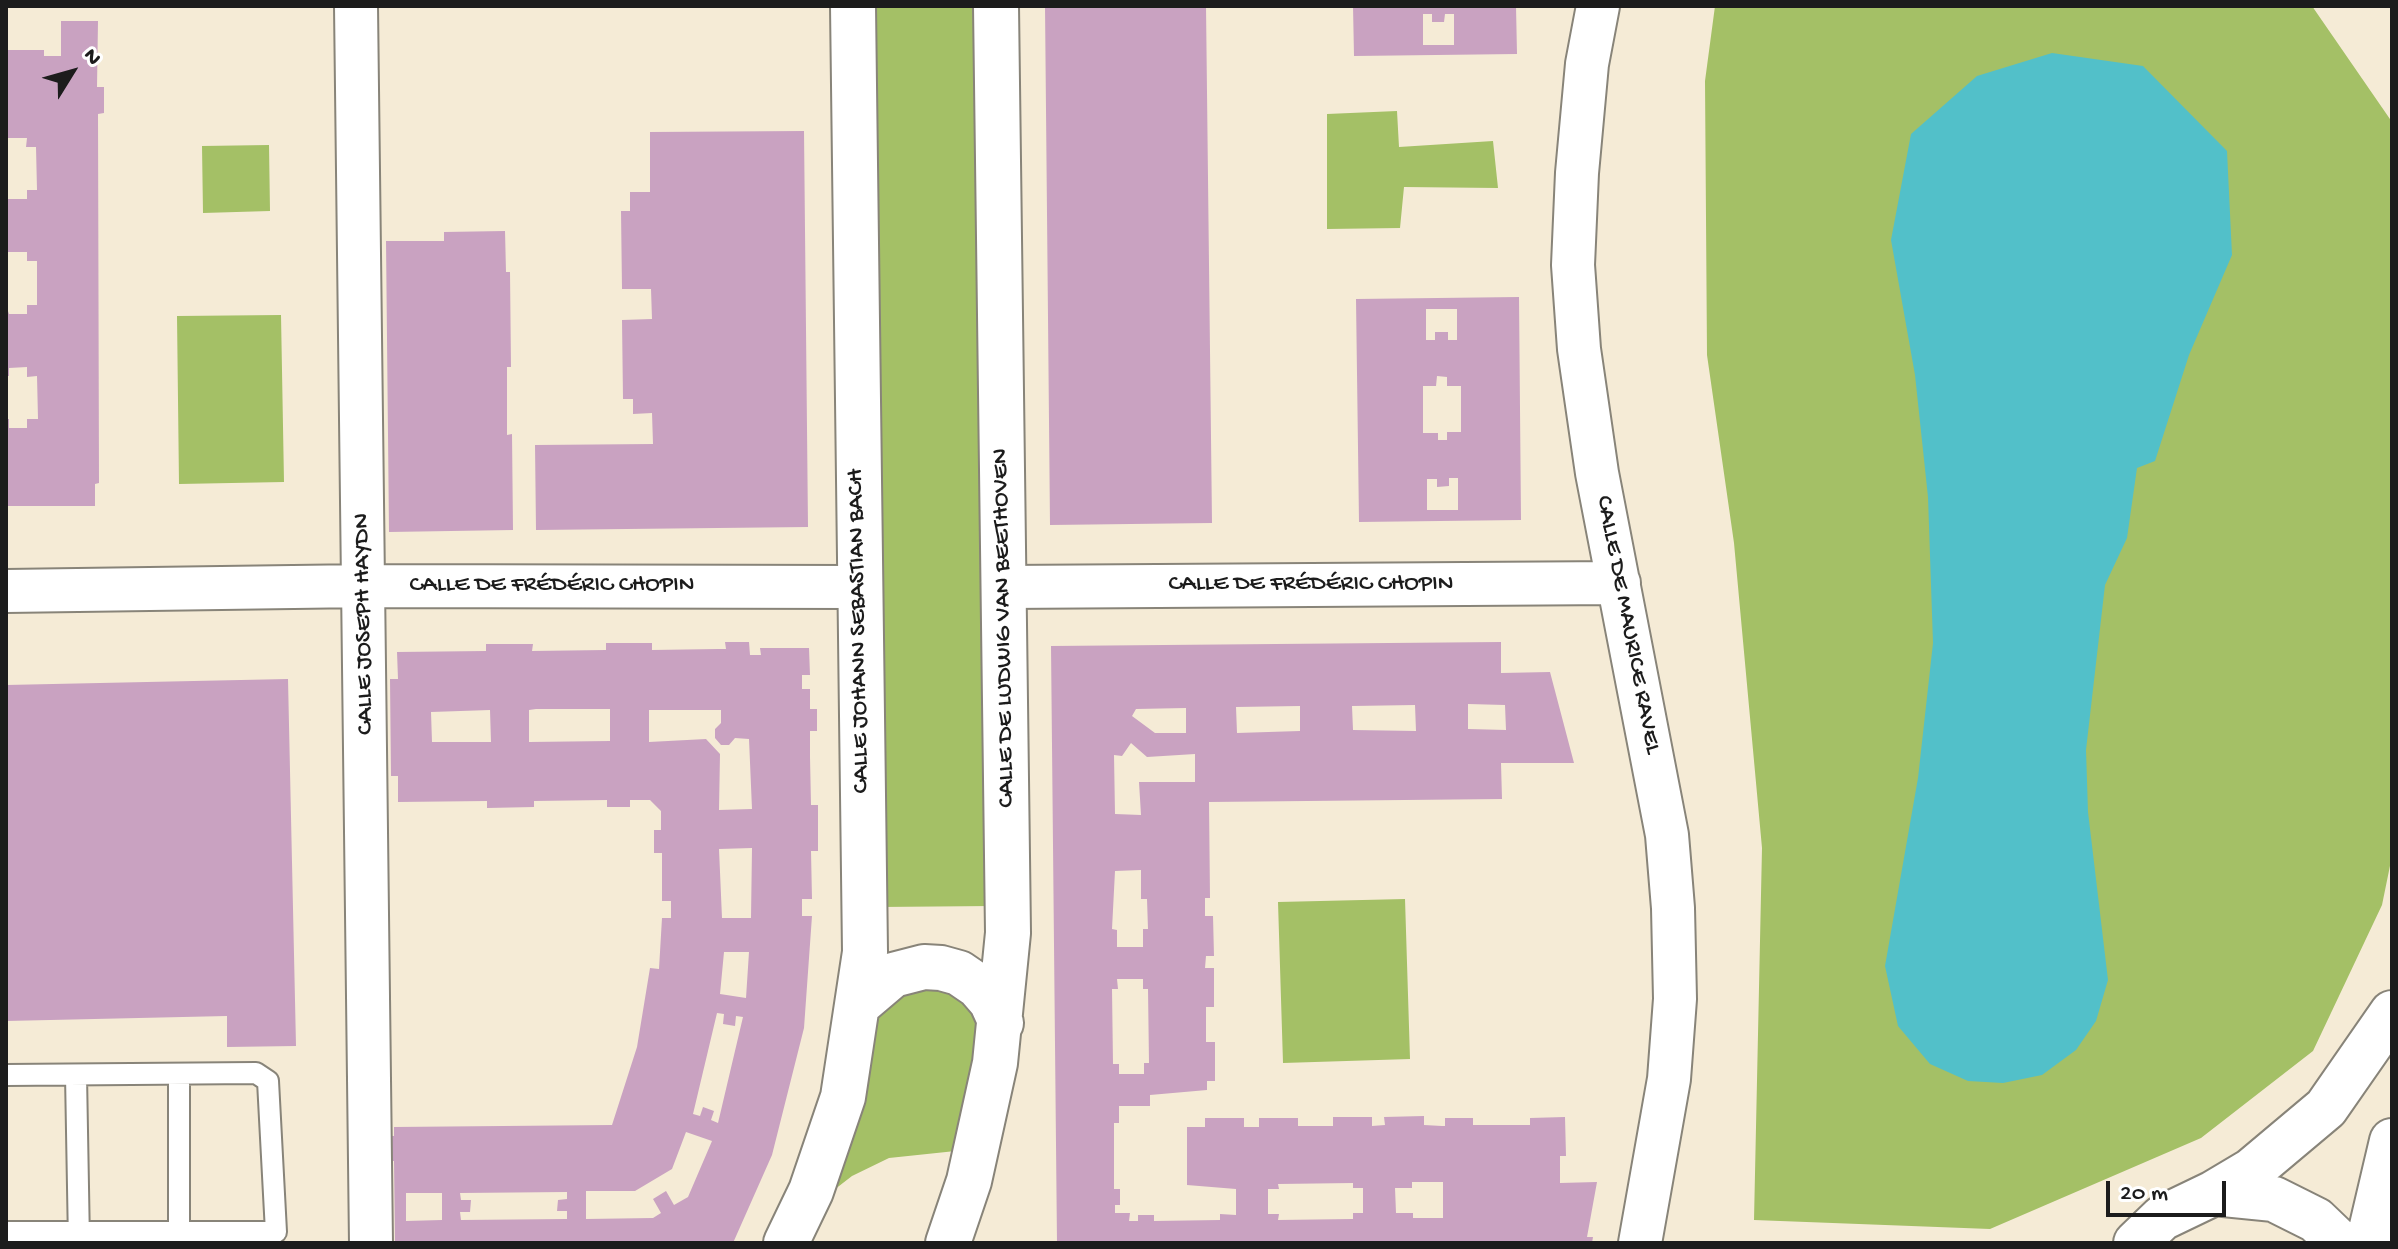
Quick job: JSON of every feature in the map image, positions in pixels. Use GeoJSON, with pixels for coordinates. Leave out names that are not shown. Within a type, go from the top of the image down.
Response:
{"type":"FeatureCollection","features":[{"type":"Feature","properties":{"kind":"street","name":"CALLE JOSEPH HAYDN"},"geometry":{"type":"LineString","coordinates":[[356,6],[371,1243]]}},
{"type":"Feature","properties":{"kind":"street","name":"CALLE JOHANN SEBASTIAN BACH"},"geometry":{"type":"LineString","coordinates":[[786,1243],[831,1138],[843,1097],[860,1003],[865,937],[857,587],[853,6]]}},
{"type":"Feature","properties":{"kind":"street","name":"CALLE DE LUDWIG VAN BEETHOVEN"},"geometry":{"type":"LineString","coordinates":[[948,1243],[976,1152],[1001,1023],[1008,933],[996,6]]}},
{"type":"Feature","properties":{"kind":"street","name":"CALLE DE MAURICE RAVEL"},"geometry":{"type":"LineString","coordinates":[[1598,6],[1587,64],[1578,157],[1573,265],[1579,349],[1597,473],[1659,788],[1673,908],[1675,999],[1669,1079],[1640,1243]]}},
{"type":"Feature","properties":{"kind":"street","name":"CALLE DE FRÉDÉRIC CHOPIN"},"geometry":{"type":"LineString","coordinates":[[1004,587],[1619,583]]}},
{"type":"Feature","properties":{"kind":"street","name":"CALLE DE FRÉDÉRIC CHOPIN"},"geometry":{"type":"LineString","coordinates":[[6,591],[365,586],[857,587]]}},
{"type":"Feature","properties":{"kind":"street"},"geometry":{"type":"LineString","coordinates":[[860,1003],[893,975],[924,967],[941,968],[959,973],[978,986],[991,1001],[1001,1023]]}},
{"type":"Feature","properties":{"kind":"street"},"geometry":{"type":"LineString","coordinates":[[2136,1243],[2162,1218],[2251,1171],[2326,1108],[2392,1013]]}},
{"type":"Feature","properties":{"kind":"street"},"geometry":{"type":"LineString","coordinates":[[2214,1193],[2274,1199],[2316,1220],[2366,1239],[2392,1141]]}},
{"type":"Feature","properties":{"kind":"lane"},"geometry":{"type":"LineString","coordinates":[[6,1075],[256,1073],[268,1081],[276,1232],[179,1232],[79,1238],[6,1232]]}},
{"type":"Feature","properties":{"kind":"lane"},"geometry":{"type":"LineString","coordinates":[[179,1074],[179,1232]]}},
{"type":"Feature","properties":{"kind":"lane"},"geometry":{"type":"LineString","coordinates":[[76,1075],[79,1238]]}},
{"type":"Feature","properties":{"kind":"green space"},"geometry":{"type":"Polygon","coordinates":[[[869,6],[982,6],[992,906],[879,907],[869,6]]]}},
{"type":"Feature","properties":{"kind":"green space"},"geometry":{"type":"Polygon","coordinates":[[[1715,6],[2312,6],[2392,122],[2392,856],[2382,905],[2313,1051],[2201,1138],[1990,1229],[1754,1220],[1762,848],[1734,543],[1707,355],[1705,81],[1715,6]]]}},
{"type":"Feature","properties":{"kind":"green space"},"geometry":{"type":"Polygon","coordinates":[[[1397,111],[1399,147],[1493,141],[1498,188],[1404,187],[1400,228],[1327,229],[1327,114],[1397,111]]]}},
{"type":"Feature","properties":{"kind":"green space"},"geometry":{"type":"Polygon","coordinates":[[[269,145],[270,211],[203,213],[202,146],[269,145]]]}},
{"type":"Feature","properties":{"kind":"green space"},"geometry":{"type":"Polygon","coordinates":[[[281,315],[284,482],[179,484],[177,316],[281,315]]]}},
{"type":"Feature","properties":{"kind":"green space"},"geometry":{"type":"Polygon","coordinates":[[[1405,899],[1410,1059],[1283,1063],[1278,902],[1405,899]]]}},
{"type":"Feature","properties":{"kind":"green space"},"geometry":{"type":"Polygon","coordinates":[[[938,978],[983,1013],[965,1150],[889,1158],[852,1176],[821,1200],[874,1009],[938,978]]]}},
{"type":"Feature","properties":{"kind":"water"},"geometry":{"type":"Polygon","coordinates":[[[2052,53],[2143,66],[2227,151],[2232,255],[2189,355],[2155,461],[2137,468],[2127,538],[2105,585],[2086,750],[2088,812],[2108,980],[2096,1021],[2076,1050],[2042,1075],[2003,1083],[1968,1081],[1930,1064],[1898,1026],[1885,966],[1918,778],[1933,643],[1928,497],[1915,375],[1891,240],[1911,134],[1977,76],[2052,53]]]}},
{"type":"Feature","properties":{"kind":"building"},"geometry":{"type":"Polygon","coordinates":[[[1045,6],[1206,6],[1212,523],[1050,525],[1045,6]]]}},
{"type":"Feature","properties":{"kind":"building"},"geometry":{"type":"Polygon","coordinates":[[[1353,6],[1516,6],[1517,54],[1354,56],[1353,6]],[[1423,14],[1423,45],[1454,45],[1454,14],[1445,14],[1444,22],[1432,22],[1432,14],[1423,14]]]}},
{"type":"Feature","properties":{"kind":"building"},"geometry":{"type":"Polygon","coordinates":[[[61,21],[98,21],[97,87],[104,87],[104,113],[98,114],[99,483],[95,484],[95,506],[6,506],[6,419],[9,419],[9,428],[27,428],[27,419],[38,419],[37,376],[27,377],[27,367],[9,368],[9,376],[6,376],[6,305],[9,314],[27,314],[27,305],[37,305],[37,261],[27,261],[27,252],[6,252],[6,199],[27,199],[27,190],[37,190],[36,147],[26,147],[27,138],[6,138],[6,50],[44,50],[44,56],[61,56],[61,21]]]}},
{"type":"Feature","properties":{"kind":"building"},"geometry":{"type":"Polygon","coordinates":[[[804,131],[808,527],[536,530],[535,445],[653,444],[652,413],[633,414],[633,399],[623,399],[622,320],[652,319],[651,289],[622,289],[621,211],[630,211],[630,192],[650,192],[650,132],[804,131]]]}},
{"type":"Feature","properties":{"kind":"building"},"geometry":{"type":"Polygon","coordinates":[[[505,231],[506,272],[510,272],[511,367],[507,367],[507,435],[512,434],[513,530],[389,532],[386,241],[444,241],[444,232],[505,231]]]}},
{"type":"Feature","properties":{"kind":"building"},"geometry":{"type":"Polygon","coordinates":[[[1519,297],[1521,520],[1359,522],[1356,299],[1519,297]],[[1426,309],[1426,340],[1435,340],[1435,332],[1448,332],[1448,340],[1457,340],[1457,309],[1426,309]],[[1437,376],[1436,386],[1423,386],[1423,433],[1438,433],[1438,440],[1447,440],[1447,432],[1461,432],[1461,386],[1447,386],[1447,377],[1437,376]],[[1449,478],[1449,486],[1437,487],[1437,479],[1427,479],[1427,510],[1458,510],[1458,478],[1449,478]]]}},
{"type":"Feature","properties":{"kind":"building"},"geometry":{"type":"Polygon","coordinates":[[[725,642],[749,642],[750,655],[761,655],[760,648],[809,648],[810,675],[802,675],[802,689],[810,689],[810,709],[817,709],[817,731],[810,731],[810,757],[811,805],[818,805],[818,851],[811,851],[812,899],[802,899],[802,916],[812,916],[804,1028],[772,1155],[733,1243],[395,1243],[394,1161],[385,1161],[385,1136],[394,1136],[394,1127],[612,1125],[637,1047],[650,968],[659,969],[662,918],[671,918],[671,901],[662,901],[662,853],[654,853],[654,830],[661,830],[661,811],[650,800],[630,800],[630,807],[607,807],[607,800],[534,801],[534,807],[487,808],[487,801],[398,802],[398,776],[391,776],[390,679],[398,679],[397,652],[486,651],[486,644],[533,644],[532,651],[606,650],[606,643],[652,643],[652,650],[726,649],[725,642]],[[610,709],[529,710],[529,742],[610,741],[610,709]],[[490,710],[431,712],[432,742],[491,742],[490,710]],[[649,710],[649,742],[706,739],[720,754],[719,810],[752,809],[749,739],[735,738],[729,745],[721,745],[715,738],[715,729],[721,723],[721,710],[649,710]],[[752,848],[719,849],[722,918],[751,918],[752,848]],[[724,952],[720,994],[746,998],[749,952],[724,952]],[[717,1013],[693,1114],[700,1116],[703,1107],[714,1111],[711,1120],[718,1123],[743,1017],[736,1016],[735,1026],[723,1024],[724,1014],[717,1013]],[[686,1132],[672,1169],[635,1191],[586,1191],[586,1219],[653,1218],[661,1213],[653,1199],[666,1191],[674,1205],[688,1197],[712,1141],[686,1132]],[[567,1192],[460,1193],[461,1200],[471,1200],[470,1212],[460,1212],[461,1220],[567,1219],[567,1211],[557,1211],[558,1200],[567,1199],[567,1192]],[[406,1193],[406,1221],[442,1220],[442,1193],[406,1193]]]}},
{"type":"Feature","properties":{"kind":"building"},"geometry":{"type":"Polygon","coordinates":[[[1501,642],[1501,673],[1550,672],[1574,763],[1501,763],[1502,799],[1209,802],[1210,898],[1205,898],[1205,916],[1213,916],[1214,956],[1206,956],[1205,968],[1214,968],[1214,1007],[1206,1007],[1206,1042],[1215,1042],[1215,1081],[1207,1081],[1207,1090],[1150,1095],[1150,1106],[1119,1106],[1119,1123],[1114,1123],[1114,1189],[1120,1189],[1120,1205],[1115,1205],[1115,1213],[1130,1213],[1129,1221],[1138,1221],[1138,1215],[1154,1215],[1154,1221],[1220,1220],[1220,1214],[1236,1215],[1236,1189],[1187,1185],[1187,1127],[1205,1127],[1205,1118],[1244,1118],[1244,1127],[1259,1127],[1259,1118],[1298,1118],[1298,1126],[1333,1126],[1333,1117],[1372,1117],[1372,1126],[1385,1125],[1384,1117],[1424,1116],[1424,1125],[1445,1126],[1445,1118],[1473,1118],[1473,1125],[1530,1125],[1530,1118],[1565,1117],[1566,1156],[1560,1156],[1560,1183],[1597,1182],[1587,1237],[1593,1237],[1592,1243],[1057,1243],[1051,646],[1501,642]],[[1468,704],[1468,729],[1506,730],[1505,705],[1468,704]],[[1415,705],[1352,706],[1353,730],[1416,731],[1415,705]],[[1300,706],[1236,707],[1237,733],[1300,731],[1300,706]],[[1186,708],[1136,709],[1132,716],[1155,733],[1186,733],[1186,708]],[[1131,743],[1122,756],[1114,755],[1115,814],[1141,815],[1139,782],[1195,782],[1195,754],[1147,757],[1131,743]],[[1141,870],[1115,871],[1112,929],[1117,930],[1117,947],[1143,947],[1143,929],[1148,929],[1147,899],[1141,899],[1141,870]],[[1117,979],[1118,989],[1112,989],[1113,1064],[1119,1064],[1119,1074],[1144,1074],[1144,1063],[1149,1063],[1148,989],[1143,989],[1143,979],[1117,979]],[[1412,1182],[1412,1188],[1395,1188],[1396,1213],[1413,1213],[1413,1218],[1443,1218],[1443,1182],[1412,1182]],[[1353,1183],[1278,1184],[1279,1189],[1268,1189],[1268,1214],[1279,1214],[1278,1220],[1353,1219],[1353,1213],[1363,1213],[1363,1188],[1353,1188],[1353,1183]]]}},
{"type":"Feature","properties":{"kind":"building"},"geometry":{"type":"Polygon","coordinates":[[[288,679],[296,1046],[227,1047],[227,1016],[6,1021],[6,685],[288,679]]]}}]}
